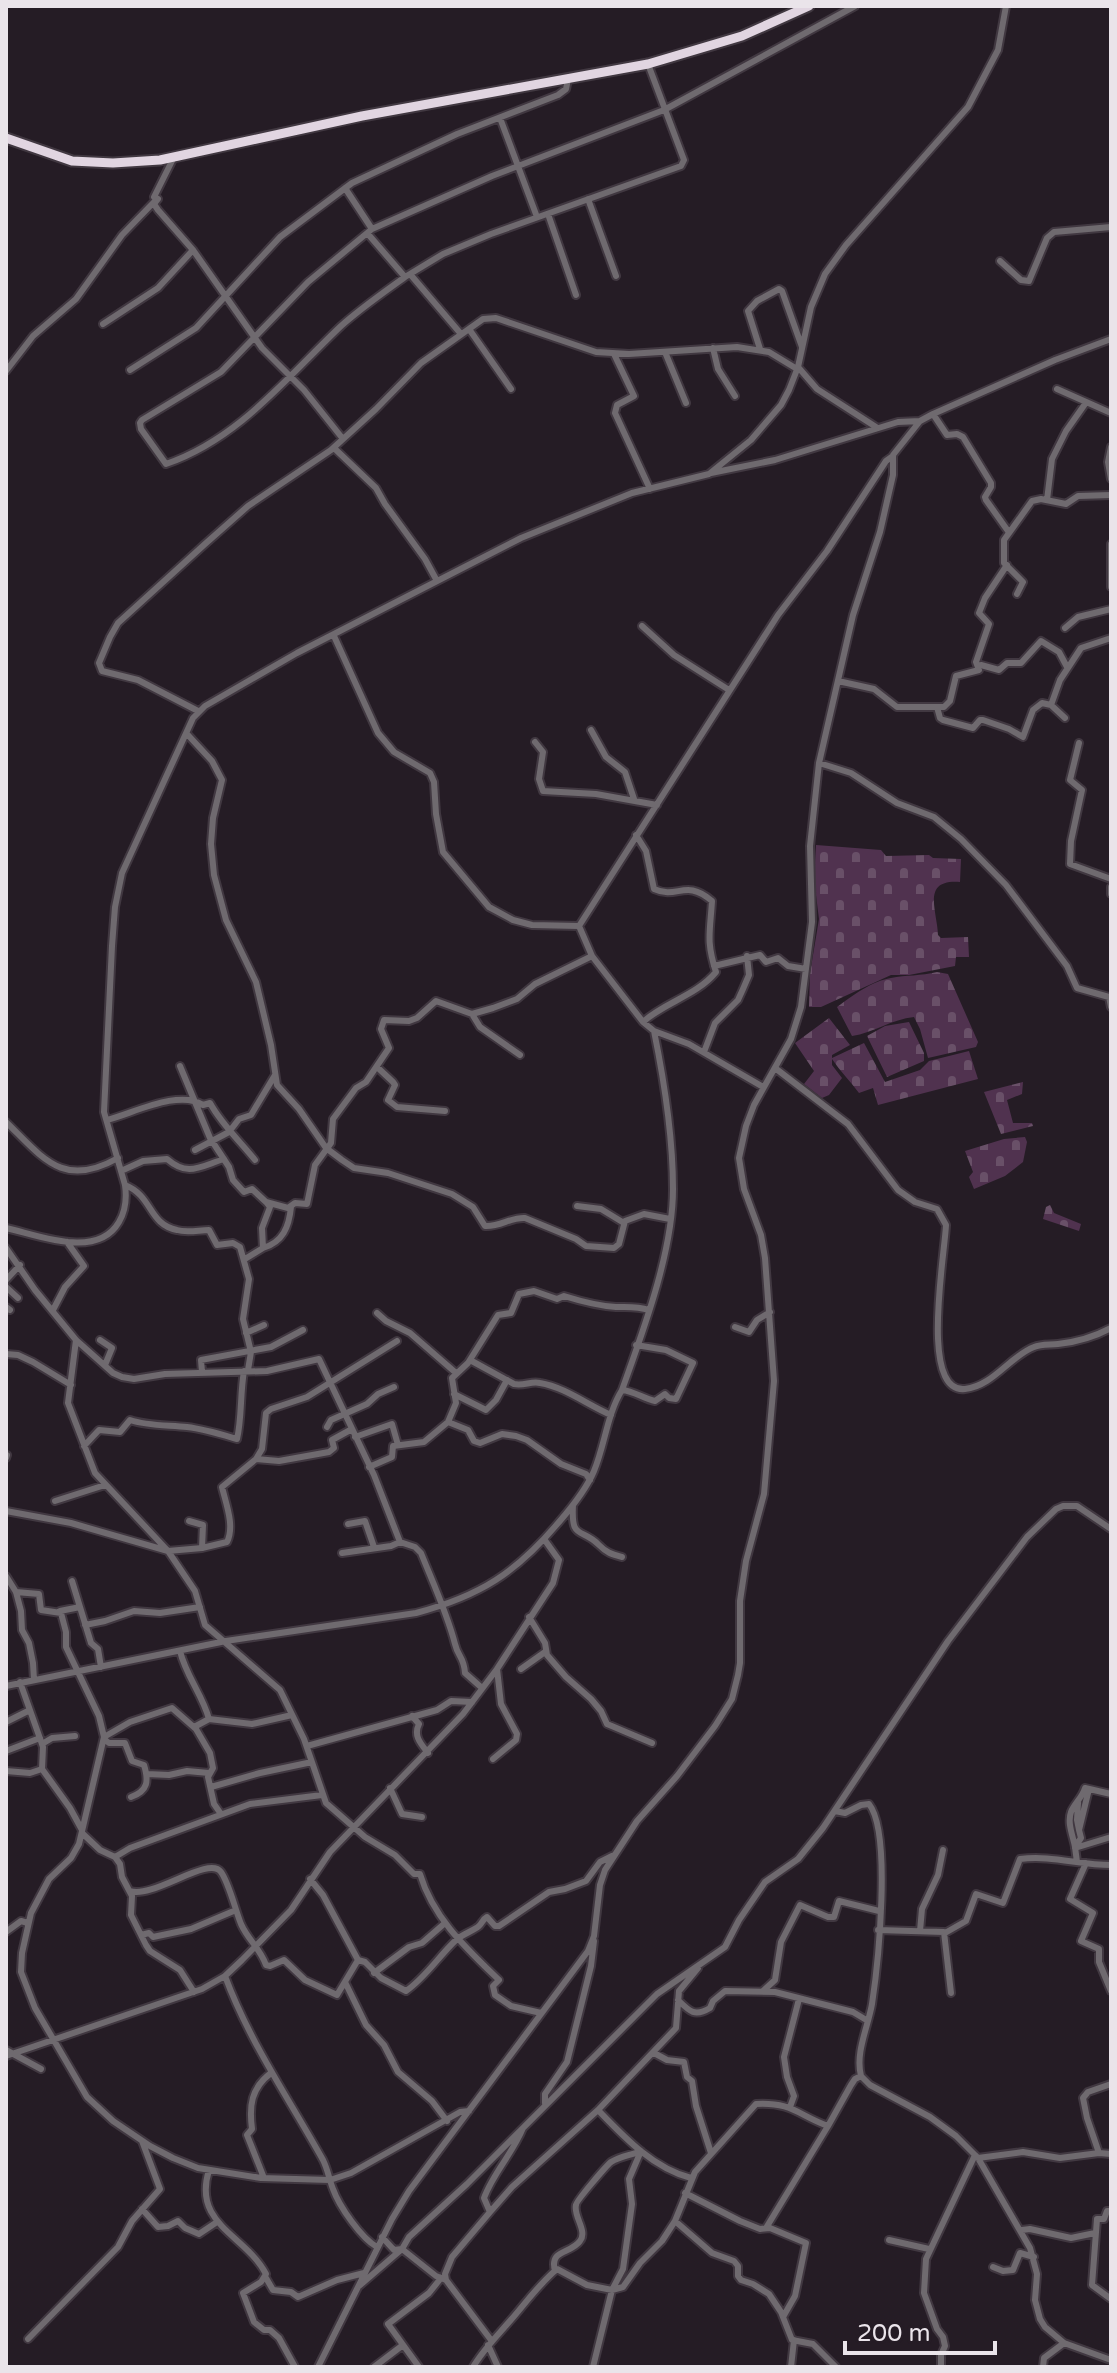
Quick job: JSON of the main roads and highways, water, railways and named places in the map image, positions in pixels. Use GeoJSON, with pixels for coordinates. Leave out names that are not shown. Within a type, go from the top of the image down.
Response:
{"type":"FeatureCollection","features":[{"type":"Feature","properties":{"kind":"highway"},"geometry":{"type":"LineString","coordinates":[[6,138],[72,161],[113,163],[174,157],[348,119],[648,64],[742,36],[809,6]]}}]}
